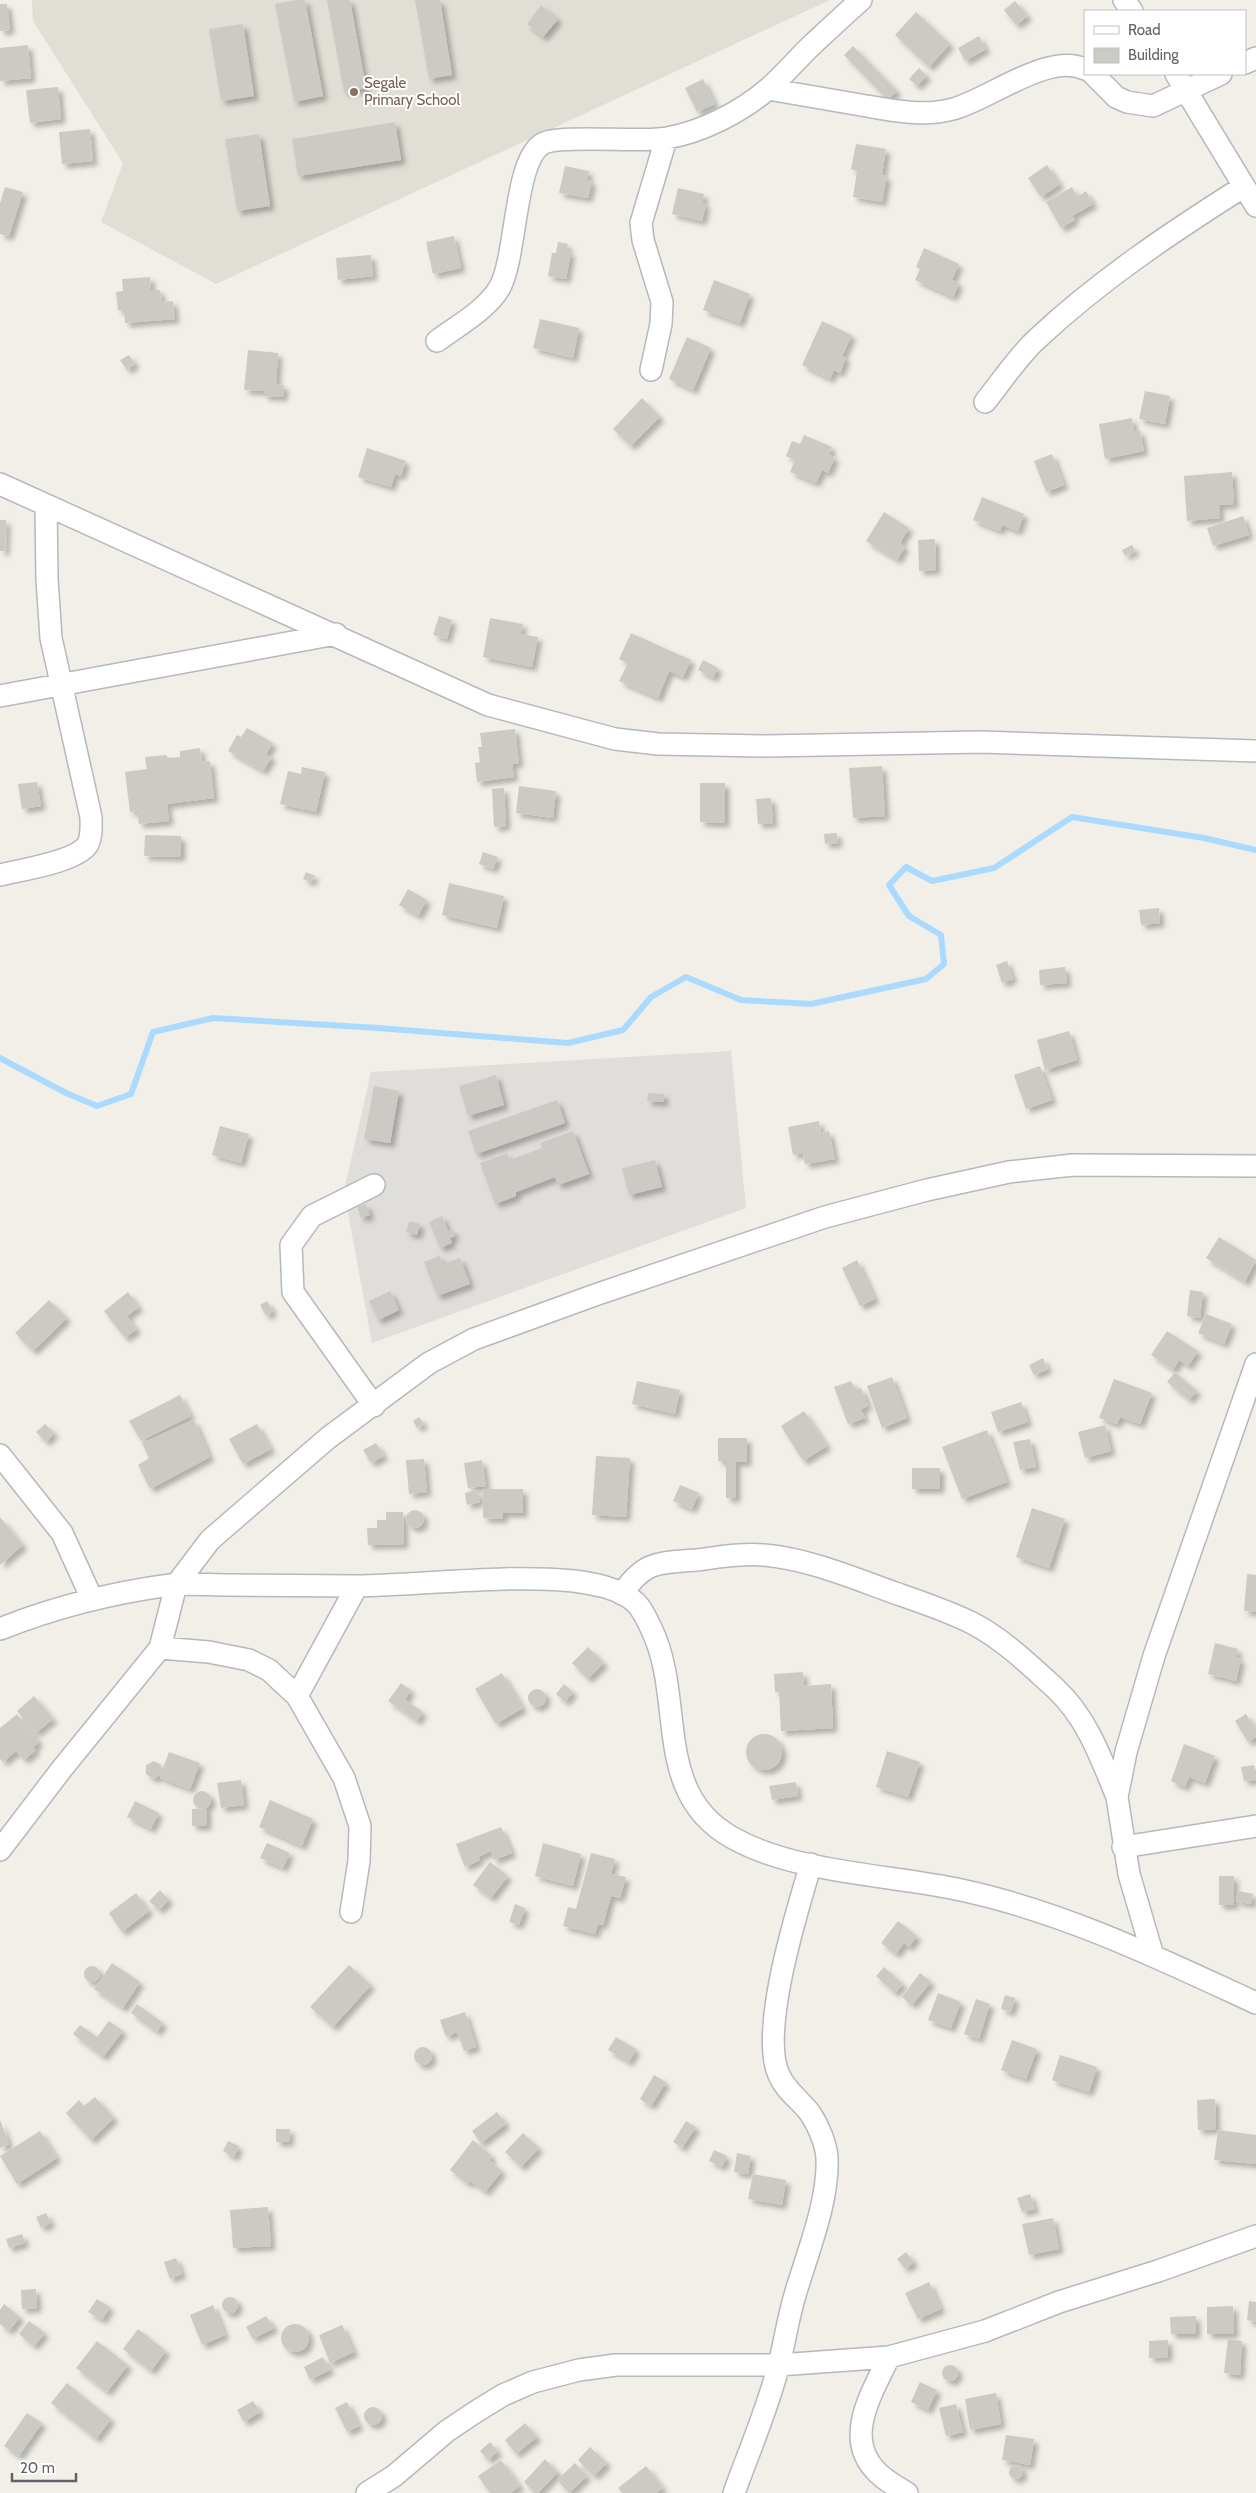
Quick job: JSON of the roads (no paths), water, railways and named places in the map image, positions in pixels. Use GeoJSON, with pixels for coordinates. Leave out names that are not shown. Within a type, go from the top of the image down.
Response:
{"type":"FeatureCollection","features":[{"type":"Feature","properties":{"kind":"street"},"geometry":{"type":"LineString","coordinates":[[437,341],[491,299],[498,290],[506,274],[527,169],[533,152],[542,144],[567,141],[666,138],[698,130],[740,109],[768,89],[861,0]]}},
{"type":"Feature","properties":{"kind":"street"},"geometry":{"type":"LineString","coordinates":[[768,89],[895,111],[929,113],[953,109],[976,101],[1024,78],[1056,66],[1077,65],[1084,68]]}},
{"type":"Feature","properties":{"kind":"street"},"geometry":{"type":"LineString","coordinates":[[1094,75],[1116,97],[1141,106],[1153,106],[1181,82],[1217,75]]}},
{"type":"Feature","properties":{"kind":"street"},"geometry":{"type":"LineString","coordinates":[[1181,82],[1256,206]]}},
{"type":"Feature","properties":{"kind":"street"},"geometry":{"type":"LineString","coordinates":[[651,370],[661,324],[662,302],[643,240],[642,223],[666,138]]}},
{"type":"Feature","properties":{"kind":"street"},"geometry":{"type":"LineString","coordinates":[[985,402],[1036,339],[1067,312],[1164,237],[1243,187]]}},
{"type":"Feature","properties":{"kind":"street"},"geometry":{"type":"LineString","coordinates":[[0,484],[336,634],[412,672],[488,704],[635,742],[766,746],[981,742],[1256,751]]}},
{"type":"Feature","properties":{"kind":"street"},"geometry":{"type":"LineString","coordinates":[[0,875],[62,860],[88,845],[91,833],[91,817],[60,685],[48,608],[46,505]]}},
{"type":"Feature","properties":{"kind":"street"},"geometry":{"type":"LineString","coordinates":[[0,696],[336,634]]}},
{"type":"Feature","properties":{"kind":"street"},"geometry":{"type":"LineString","coordinates":[[0,1850],[61,1770],[160,1648],[176,1585],[210,1540],[328,1438],[374,1406],[429,1363],[474,1339],[586,1298],[825,1217],[1009,1172],[1074,1165],[1256,1166]]}},
{"type":"Feature","properties":{"kind":"street"},"geometry":{"type":"LineString","coordinates":[[374,1185],[312,1216],[291,1245],[293,1292],[374,1406]]}},
{"type":"Feature","properties":{"kind":"street"},"geometry":{"type":"LineString","coordinates":[[1117,1797],[1126,1752],[1154,1656],[1256,1364]]}},
{"type":"Feature","properties":{"kind":"street"},"geometry":{"type":"LineString","coordinates":[[0,1455],[62,1533],[92,1599]]}},
{"type":"Feature","properties":{"kind":"street"},"geometry":{"type":"LineString","coordinates":[[622,1594],[636,1574],[650,1566],[743,1555],[764,1555],[796,1560],[868,1583],[964,1620],[993,1636],[1057,1690],[1079,1716],[1090,1734],[1117,1797],[1123,1847],[1153,1956]]}},
{"type":"Feature","properties":{"kind":"street"},"geometry":{"type":"LineString","coordinates":[[0,1629],[56,1608],[92,1599],[176,1585],[357,1586],[553,1580],[596,1584],[622,1594],[637,1604],[658,1642],[666,1667],[678,1765],[688,1795],[715,1827],[732,1838],[752,1848],[810,1864],[960,1889],[1003,1900],[1083,1928],[1153,1956],[1256,2003]]}},
{"type":"Feature","properties":{"kind":"street"},"geometry":{"type":"LineString","coordinates":[[297,1696],[357,1586]]}},
{"type":"Feature","properties":{"kind":"street"},"geometry":{"type":"LineString","coordinates":[[160,1648],[208,1652],[248,1660],[269,1670],[297,1696],[344,1778],[360,1826],[359,1861],[351,1912]]}},
{"type":"Feature","properties":{"kind":"street"},"geometry":{"type":"LineString","coordinates":[[1123,1847],[1256,1826]]}},
{"type":"Feature","properties":{"kind":"street"},"geometry":{"type":"LineString","coordinates":[[734,2493],[779,2365],[786,2324],[817,2219],[827,2159],[824,2141],[810,2113],[779,2075],[773,2034],[789,1940],[810,1864]]}},
{"type":"Feature","properties":{"kind":"street"},"geometry":{"type":"LineString","coordinates":[[367,2493],[394,2476],[447,2431],[503,2395],[533,2382],[580,2370],[616,2365],[779,2365],[889,2357],[985,2331],[1059,2302],[1158,2271],[1256,2236]]}},
{"type":"Feature","properties":{"kind":"street"},"geometry":{"type":"LineString","coordinates":[[889,2357],[862,2421],[860,2438],[864,2455],[870,2464],[879,2474],[907,2493]]}},
{"type":"Feature","properties":{"kind":"waterway"},"geometry":{"type":"LineString","coordinates":[[0,1058],[66,1093],[97,1106],[131,1094],[153,1032],[213,1018],[378,1028],[568,1043],[623,1030],[651,997],[686,977],[741,1000],[811,1004],[926,979],[944,964],[941,935],[909,916],[889,885],[906,867],[932,881],[994,868],[1072,817],[1204,838],[1256,850]]}},
{"type":"Feature","properties":{"kind":"place","name":"Segale Primary School"},"geometry":{"type":"Point","coordinates":[354,92]}}]}
